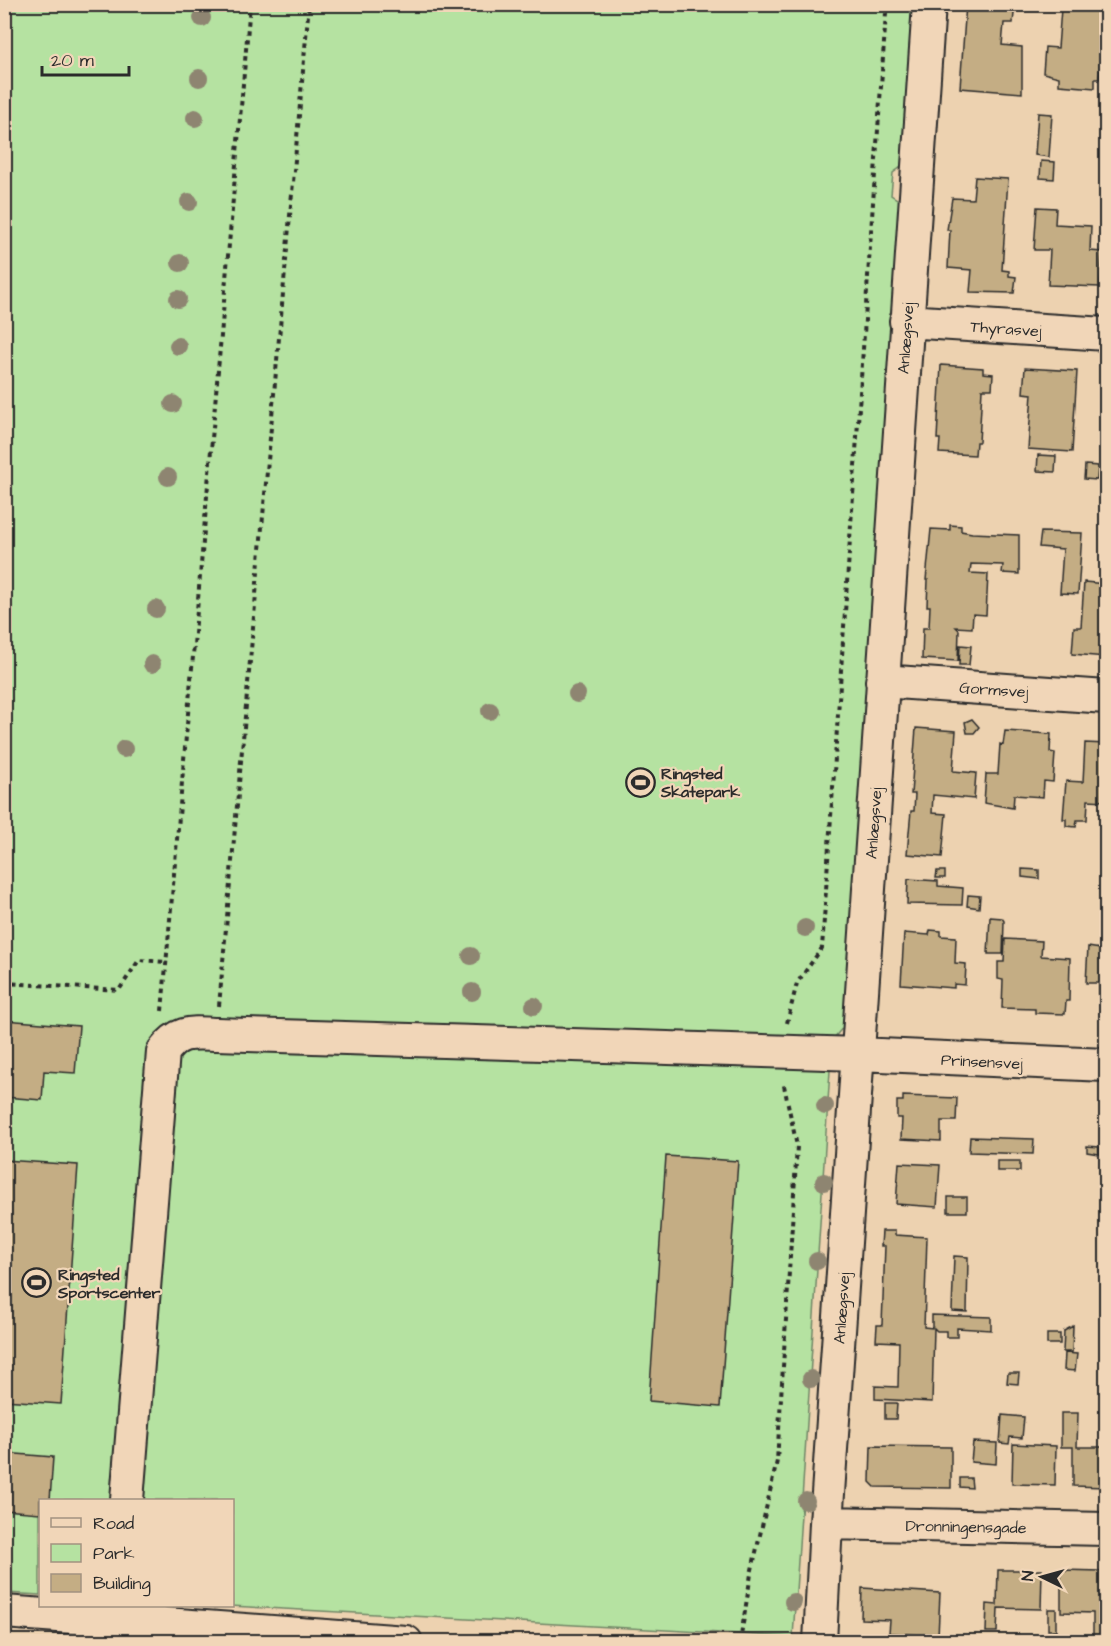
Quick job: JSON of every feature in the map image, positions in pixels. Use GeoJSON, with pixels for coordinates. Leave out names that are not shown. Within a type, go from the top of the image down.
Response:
{"type":"FeatureCollection","features":[{"type":"Feature","properties":{"kind":"street","name":"Anlægsvej"},"geometry":{"type":"LineString","coordinates":[[820,1641],[882,681],[929,4]]}},
{"type":"Feature","properties":{"kind":"street","name":"Thyrasvej"},"geometry":{"type":"LineString","coordinates":[[906,321],[1107,334]]}},
{"type":"Feature","properties":{"kind":"street","name":"Gormsvej"},"geometry":{"type":"LineString","coordinates":[[882,681],[1107,697]]}},
{"type":"Feature","properties":{"kind":"street","name":"Prinsensvej"},"geometry":{"type":"LineString","coordinates":[[173,1038],[189,1033],[858,1054],[1107,1065]]}},
{"type":"Feature","properties":{"kind":"street"},"geometry":{"type":"LineString","coordinates":[[127,1499],[163,1052],[173,1038]]}},
{"type":"Feature","properties":{"kind":"street","name":"Dronningensgade"},"geometry":{"type":"LineString","coordinates":[[826,1523],[1107,1529]]}},
{"type":"Feature","properties":{"kind":"street"},"geometry":{"type":"LineString","coordinates":[[4,1612],[118,1613],[406,1641]]}},
{"type":"Feature","properties":{"kind":"path"},"geometry":{"type":"LineString","coordinates":[[173,1038],[162,1015],[250,4]]}},
{"type":"Feature","properties":{"kind":"path"},"geometry":{"type":"LineString","coordinates":[[217,1034],[309,4]]}},
{"type":"Feature","properties":{"kind":"path"},"geometry":{"type":"LineString","coordinates":[[740,1641],[751,1574],[777,1461],[797,1146],[783,1080],[782,1052],[789,1008],[796,983],[822,948],[886,13],[882,4]]}},
{"type":"Feature","properties":{"kind":"path"},"geometry":{"type":"LineString","coordinates":[[4,983],[119,990],[139,960],[166,962]]}},
{"type":"Feature","properties":{"kind":"green space"},"geometry":{"type":"Polygon","coordinates":[[[4,5],[913,5],[901,167],[893,173],[891,195],[900,201],[845,1025],[832,1040],[793,1637],[234,1606],[234,1499],[39,1499],[39,1595],[5,1593],[4,5]]]}},
{"type":"Feature","properties":{"kind":"building"},"geometry":{"type":"Polygon","coordinates":[[[966,4],[1015,4],[1013,23],[1004,23],[1002,45],[1022,47],[1022,93],[960,88],[966,4]]]}},
{"type":"Feature","properties":{"kind":"building"},"geometry":{"type":"Polygon","coordinates":[[[1061,9],[1106,12],[1106,43],[1102,42],[1099,79],[1095,79],[1095,88],[1059,85],[1059,77],[1043,73],[1045,47],[1058,48],[1061,9]]]}},
{"type":"Feature","properties":{"kind":"building"},"geometry":{"type":"Polygon","coordinates":[[[1038,113],[1052,114],[1049,157],[1035,155],[1038,113]]]}},
{"type":"Feature","properties":{"kind":"building"},"geometry":{"type":"Polygon","coordinates":[[[1041,161],[1055,162],[1054,179],[1040,178],[1041,161]]]}},
{"type":"Feature","properties":{"kind":"building"},"geometry":{"type":"Polygon","coordinates":[[[975,177],[1008,179],[1002,270],[1009,271],[1009,276],[1016,277],[1014,293],[970,292],[972,270],[948,268],[950,230],[947,230],[952,198],[973,199],[975,177]]]}},
{"type":"Feature","properties":{"kind":"building"},"geometry":{"type":"Polygon","coordinates":[[[1037,207],[1056,208],[1055,224],[1091,226],[1090,251],[1102,252],[1100,287],[1048,285],[1050,250],[1034,250],[1037,207]]]}},
{"type":"Feature","properties":{"kind":"building"},"geometry":{"type":"Polygon","coordinates":[[[941,365],[983,368],[983,373],[993,374],[992,389],[982,389],[979,442],[976,442],[975,455],[939,453],[940,439],[937,439],[941,365]]]}},
{"type":"Feature","properties":{"kind":"building"},"geometry":{"type":"Polygon","coordinates":[[[1025,368],[1077,371],[1072,452],[1028,449],[1032,394],[1023,393],[1025,368]]]}},
{"type":"Feature","properties":{"kind":"building"},"geometry":{"type":"Polygon","coordinates":[[[1038,455],[1056,456],[1055,472],[1037,471],[1038,455]]]}},
{"type":"Feature","properties":{"kind":"building"},"geometry":{"type":"Polygon","coordinates":[[[1085,465],[1098,466],[1097,480],[1084,479],[1085,465]]]}},
{"type":"Feature","properties":{"kind":"building"},"geometry":{"type":"Polygon","coordinates":[[[950,525],[961,526],[961,531],[972,533],[1019,535],[1019,574],[1002,573],[1003,565],[971,564],[970,573],[988,574],[986,615],[973,614],[972,628],[956,627],[959,630],[958,661],[922,659],[923,628],[929,628],[930,606],[927,606],[928,580],[926,580],[931,529],[950,530],[950,525]]]}},
{"type":"Feature","properties":{"kind":"building"},"geometry":{"type":"Polygon","coordinates":[[[1041,532],[1082,533],[1078,594],[1060,593],[1063,549],[1039,547],[1041,532]]]}},
{"type":"Feature","properties":{"kind":"building"},"geometry":{"type":"Polygon","coordinates":[[[1084,582],[1106,584],[1106,657],[1072,654],[1074,627],[1081,627],[1084,582]]]}},
{"type":"Feature","properties":{"kind":"building"},"geometry":{"type":"Polygon","coordinates":[[[960,645],[971,646],[969,665],[959,665],[960,645]]]}},
{"type":"Feature","properties":{"kind":"building"},"geometry":{"type":"Polygon","coordinates":[[[972,719],[979,727],[974,733],[967,733],[965,722],[972,719]]]}},
{"type":"Feature","properties":{"kind":"building"},"geometry":{"type":"Polygon","coordinates":[[[916,728],[956,731],[953,771],[976,773],[974,799],[933,795],[932,813],[946,814],[942,857],[907,854],[911,811],[914,811],[915,794],[911,794],[916,728]]]}},
{"type":"Feature","properties":{"kind":"building"},"geometry":{"type":"Polygon","coordinates":[[[1005,731],[1051,734],[1050,752],[1055,753],[1053,782],[1044,781],[1043,797],[1014,795],[1013,808],[984,803],[986,774],[998,774],[1000,744],[1003,745],[1005,731]]]}},
{"type":"Feature","properties":{"kind":"building"},"geometry":{"type":"Polygon","coordinates":[[[1085,743],[1106,744],[1106,801],[1088,800],[1087,820],[1077,820],[1076,827],[1066,826],[1066,819],[1063,819],[1066,781],[1083,782],[1085,743]]]}},
{"type":"Feature","properties":{"kind":"building"},"geometry":{"type":"Polygon","coordinates":[[[1022,869],[1039,870],[1039,879],[1022,877],[1022,869]]]}},
{"type":"Feature","properties":{"kind":"building"},"geometry":{"type":"Polygon","coordinates":[[[937,871],[945,871],[945,878],[936,878],[937,871]]]}},
{"type":"Feature","properties":{"kind":"building"},"geometry":{"type":"Polygon","coordinates":[[[908,879],[938,881],[938,886],[963,888],[962,905],[907,904],[908,879]]]}},
{"type":"Feature","properties":{"kind":"building"},"geometry":{"type":"Polygon","coordinates":[[[968,895],[980,896],[979,908],[967,906],[968,895]]]}},
{"type":"Feature","properties":{"kind":"building"},"geometry":{"type":"Polygon","coordinates":[[[990,917],[1002,918],[1004,921],[1003,954],[988,954],[990,917]]]}},
{"type":"Feature","properties":{"kind":"building"},"geometry":{"type":"Polygon","coordinates":[[[930,930],[941,931],[941,936],[956,937],[955,963],[966,964],[965,985],[954,984],[954,988],[901,984],[904,933],[929,935],[930,930]]]}},
{"type":"Feature","properties":{"kind":"building"},"geometry":{"type":"Polygon","coordinates":[[[1005,939],[1042,941],[1041,956],[1070,958],[1069,1001],[1066,1001],[1065,1014],[1035,1013],[1035,1009],[1002,1008],[1003,980],[998,979],[998,962],[1004,962],[1005,939]]]}},
{"type":"Feature","properties":{"kind":"building"},"geometry":{"type":"Polygon","coordinates":[[[1088,947],[1106,950],[1106,997],[1099,997],[1099,983],[1086,983],[1088,947]]]}},
{"type":"Feature","properties":{"kind":"building"},"geometry":{"type":"Polygon","coordinates":[[[4,1020],[79,1026],[75,1073],[44,1071],[42,1100],[4,1097],[4,1020]]]}},
{"type":"Feature","properties":{"kind":"building"},"geometry":{"type":"Polygon","coordinates":[[[903,1096],[957,1098],[956,1121],[941,1121],[941,1141],[901,1139],[902,1118],[897,1118],[897,1101],[903,1101],[903,1096]]]}},
{"type":"Feature","properties":{"kind":"building"},"geometry":{"type":"Polygon","coordinates":[[[970,1137],[1034,1139],[1033,1154],[969,1152],[970,1137]]]}},
{"type":"Feature","properties":{"kind":"building"},"geometry":{"type":"Polygon","coordinates":[[[1087,1146],[1099,1147],[1099,1154],[1087,1152],[1087,1146]]]}},
{"type":"Feature","properties":{"kind":"building"},"geometry":{"type":"Polygon","coordinates":[[[666,1156],[738,1161],[720,1407],[649,1401],[666,1156]]]}},
{"type":"Feature","properties":{"kind":"building","name":"Ringsted Sportscenter"},"geometry":{"type":"Polygon","coordinates":[[[4,1160],[78,1165],[61,1404],[4,1400],[4,1160]]]}},
{"type":"Feature","properties":{"kind":"building"},"geometry":{"type":"Polygon","coordinates":[[[997,1161],[1020,1161],[1020,1171],[997,1171],[997,1161]]]}},
{"type":"Feature","properties":{"kind":"building"},"geometry":{"type":"Polygon","coordinates":[[[899,1163],[940,1165],[937,1207],[896,1204],[899,1163]]]}},
{"type":"Feature","properties":{"kind":"building"},"geometry":{"type":"Polygon","coordinates":[[[1099,1179],[1106,1179],[1106,1195],[1099,1195],[1099,1179]]]}},
{"type":"Feature","properties":{"kind":"building"},"geometry":{"type":"Polygon","coordinates":[[[948,1197],[967,1197],[967,1212],[948,1212],[948,1197]]]}},
{"type":"Feature","properties":{"kind":"building"},"geometry":{"type":"Polygon","coordinates":[[[882,1231],[895,1231],[895,1235],[927,1237],[924,1327],[932,1328],[932,1315],[991,1317],[991,1330],[957,1328],[957,1337],[946,1337],[946,1331],[937,1331],[934,1328],[932,1402],[875,1399],[875,1386],[898,1387],[899,1342],[876,1341],[877,1325],[882,1325],[885,1246],[881,1246],[882,1231]]]}},
{"type":"Feature","properties":{"kind":"building"},"geometry":{"type":"Polygon","coordinates":[[[954,1256],[968,1257],[967,1312],[952,1311],[954,1256]]]}},
{"type":"Feature","properties":{"kind":"building"},"geometry":{"type":"Polygon","coordinates":[[[1073,1326],[1072,1352],[1063,1352],[1064,1331],[1073,1326]]]}},
{"type":"Feature","properties":{"kind":"building"},"geometry":{"type":"Polygon","coordinates":[[[1047,1334],[1060,1334],[1060,1344],[1047,1344],[1047,1334]]]}},
{"type":"Feature","properties":{"kind":"building"},"geometry":{"type":"Polygon","coordinates":[[[1065,1353],[1077,1354],[1075,1371],[1064,1370],[1065,1353]]]}},
{"type":"Feature","properties":{"kind":"building"},"geometry":{"type":"Polygon","coordinates":[[[1008,1373],[1019,1373],[1018,1384],[1007,1383],[1008,1373]]]}},
{"type":"Feature","properties":{"kind":"building"},"geometry":{"type":"Polygon","coordinates":[[[885,1403],[897,1403],[896,1419],[885,1419],[885,1403]]]}},
{"type":"Feature","properties":{"kind":"building"},"geometry":{"type":"Polygon","coordinates":[[[1061,1413],[1078,1413],[1077,1447],[1103,1447],[1103,1428],[1106,1428],[1106,1487],[1073,1486],[1073,1447],[1061,1447],[1061,1413]]]}},
{"type":"Feature","properties":{"kind":"building"},"geometry":{"type":"Polygon","coordinates":[[[1002,1415],[1024,1417],[1022,1438],[1010,1437],[1009,1444],[1000,1443],[1002,1415]]]}},
{"type":"Feature","properties":{"kind":"building"},"geometry":{"type":"Polygon","coordinates":[[[973,1442],[997,1443],[996,1464],[971,1462],[973,1442]]]}},
{"type":"Feature","properties":{"kind":"building"},"geometry":{"type":"Polygon","coordinates":[[[1013,1444],[1056,1446],[1055,1485],[1012,1484],[1013,1444]]]}},
{"type":"Feature","properties":{"kind":"building"},"geometry":{"type":"Polygon","coordinates":[[[871,1446],[951,1447],[951,1488],[875,1487],[870,1482],[871,1446]]]}},
{"type":"Feature","properties":{"kind":"building"},"geometry":{"type":"Polygon","coordinates":[[[4,1453],[53,1457],[50,1499],[39,1499],[39,1513],[4,1510],[4,1453]]]}},
{"type":"Feature","properties":{"kind":"building"},"geometry":{"type":"Polygon","coordinates":[[[960,1478],[971,1478],[972,1488],[960,1487],[960,1478]]]}},
{"type":"Feature","properties":{"kind":"building"},"geometry":{"type":"Polygon","coordinates":[[[998,1570],[1042,1570],[1041,1609],[998,1608],[997,1632],[986,1632],[987,1604],[997,1605],[998,1570]]]}},
{"type":"Feature","properties":{"kind":"building"},"geometry":{"type":"Polygon","coordinates":[[[1061,1570],[1101,1571],[1101,1609],[1106,1609],[1106,1642],[1104,1642],[1104,1636],[1093,1636],[1093,1613],[1061,1612],[1061,1570]]]}},
{"type":"Feature","properties":{"kind":"building"},"geometry":{"type":"Polygon","coordinates":[[[862,1588],[940,1593],[938,1636],[889,1633],[890,1620],[861,1619],[862,1588]]]}},
{"type":"Feature","properties":{"kind":"building"},"geometry":{"type":"Polygon","coordinates":[[[1048,1609],[1056,1609],[1056,1630],[1048,1630],[1048,1609]]]}},
{"type":"Feature","properties":{"kind":"place","name":"Ringsted Skatepark"},"geometry":{"type":"Point","coordinates":[640,782]}},
{"type":"Feature","properties":{"kind":"place","name":"Ringsted Sportscenter"},"geometry":{"type":"Point","coordinates":[37,1283]}}]}
